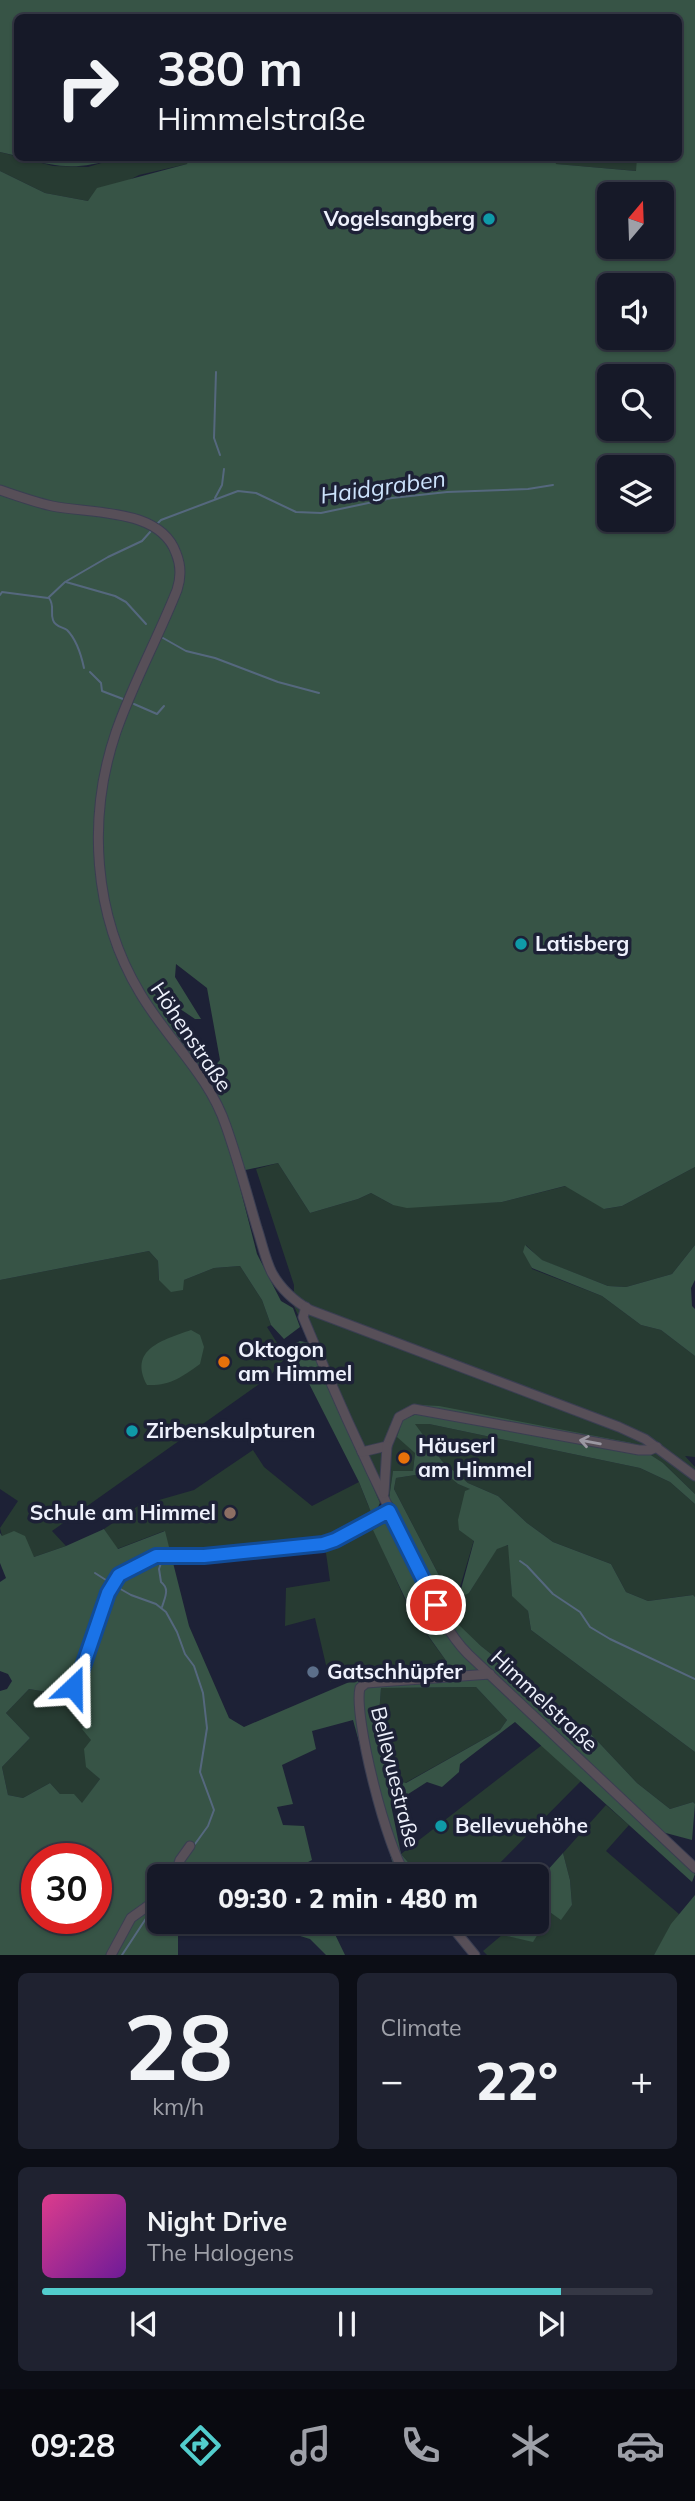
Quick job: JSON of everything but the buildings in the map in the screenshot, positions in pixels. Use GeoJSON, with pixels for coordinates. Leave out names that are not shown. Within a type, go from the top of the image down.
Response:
{"type":"FeatureCollection","features":[{"type":"Feature","properties":{"kind":"street","name":"Höhenstraße"},"geometry":{"type":"LineString","coordinates":[[0,490],[51,506],[138,520],[156,527],[168,537],[178,558],[178,584],[110,752],[101,793],[99,846],[103,892],[118,947],[139,992],[165,1032],[203,1080],[218,1106],[272,1273],[285,1291],[306,1307],[611,1424],[657,1447],[695,1476]]}},
{"type":"Feature","properties":{"kind":"street","name":"Himmelstraße"},"geometry":{"type":"LineString","coordinates":[[306,1307],[303,1317],[362,1452],[452,1636],[695,1868]]}},
{"type":"Feature","properties":{"kind":"street","name":"Himmelstraße"},"geometry":{"type":"LineString","coordinates":[[384,1498],[387,1446],[398,1417],[409,1410],[418,1409],[639,1450],[657,1447]]}},
{"type":"Feature","properties":{"kind":"street"},"geometry":{"type":"LineString","coordinates":[[362,1452],[387,1446]]}},
{"type":"Feature","properties":{"kind":"street"},"geometry":{"type":"LineString","coordinates":[[54,1701],[78,1681],[108,1593],[115,1580],[126,1571],[156,1556],[168,1554],[182,1557],[204,1556],[323,1544],[389,1511]]}},
{"type":"Feature","properties":{"kind":"street","name":"Bellevuestraße"},"geometry":{"type":"LineString","coordinates":[[401,1864],[394,1851],[363,1734],[358,1692],[362,1685],[490,1674]]}},
{"type":"Feature","properties":{"kind":"street"},"geometry":{"type":"LineString","coordinates":[[179,1864],[190,1846]]}},
{"type":"Feature","properties":{"kind":"street"},"geometry":{"type":"LineString","coordinates":[[111,1955],[128,1921],[147,1907]]}},
{"type":"Feature","properties":{"kind":"street"},"geometry":{"type":"LineString","coordinates":[[458,1934],[475,1955]]}},
{"type":"Feature","properties":{"kind":"green space"},"geometry":{"type":"Polygon","coordinates":[[[0,0],[695,0],[695,1167],[622,1206],[604,1209],[565,1186],[502,1202],[407,1208],[393,1205],[371,1193],[310,1213],[278,1163],[236,1172],[257,1254],[281,1301],[293,1308],[300,1327],[284,1339],[271,1325],[262,1300],[240,1266],[214,1268],[184,1280],[183,1290],[171,1292],[159,1280],[158,1261],[149,1251],[0,1280],[0,171],[45,193],[88,201],[97,188],[187,164],[188,161],[555,161],[556,164],[636,171],[637,161],[682,161],[682,14],[14,14],[14,155],[0,152],[0,0]],[[176,964],[175,977],[201,1019],[195,1019],[152,990],[212,1069],[220,1060],[207,988],[176,964]]]}},
{"type":"Feature","properties":{"kind":"green space"},"geometry":{"type":"Polygon","coordinates":[[[0,152],[14,156],[14,161],[34,161],[53,166],[88,167],[108,161],[188,161],[187,164],[139,175],[88,201],[45,193],[0,171],[0,152]]]}},
{"type":"Feature","properties":{"kind":"green space"},"geometry":{"type":"Polygon","coordinates":[[[35,161],[104,161],[70,166],[35,161]]]}},
{"type":"Feature","properties":{"kind":"green space"},"geometry":{"type":"Polygon","coordinates":[[[554,161],[637,161],[637,171],[555,164],[554,161]]]}},
{"type":"Feature","properties":{"kind":"green space"},"geometry":{"type":"Polygon","coordinates":[[[278,1163],[310,1213],[371,1193],[393,1205],[502,1202],[566,1186],[605,1209],[622,1206],[695,1167],[695,1245],[672,1274],[626,1287],[608,1286],[541,1260],[526,1245],[532,1269],[602,1296],[641,1325],[661,1330],[695,1356],[695,1457],[685,1456],[695,1467],[695,1494],[663,1463],[417,1414],[403,1419],[415,1453],[413,1471],[393,1472],[389,1499],[380,1503],[294,1306],[294,1285],[256,1169],[278,1163]]]}},
{"type":"Feature","properties":{"kind":"green space"},"geometry":{"type":"Polygon","coordinates":[[[525,1245],[542,1260],[608,1286],[626,1287],[672,1274],[695,1245],[695,1280],[691,1288],[692,1306],[695,1309],[695,1356],[661,1330],[641,1325],[602,1296],[532,1268],[523,1252],[525,1245]]]}},
{"type":"Feature","properties":{"kind":"green space"},"geometry":{"type":"Polygon","coordinates":[[[149,1251],[158,1261],[159,1280],[184,1280],[214,1268],[240,1266],[262,1300],[271,1325],[267,1327],[286,1357],[269,1377],[52,1531],[66,1546],[34,1557],[2,1536],[0,1528],[18,1501],[0,1489],[0,1280],[149,1251]]]}},
{"type":"Feature","properties":{"kind":"green space"},"geometry":{"type":"Polygon","coordinates":[[[191,1330],[200,1335],[204,1347],[200,1364],[175,1380],[147,1385],[142,1373],[145,1354],[160,1342],[191,1330]]]}},
{"type":"Feature","properties":{"kind":"green space"},"geometry":{"type":"Polygon","coordinates":[[[300,1341],[310,1343],[380,1503],[373,1517],[359,1482],[290,1346],[300,1341]]]}},
{"type":"Feature","properties":{"kind":"green space"},"geometry":{"type":"Polygon","coordinates":[[[420,1405],[439,1406],[632,1443],[663,1463],[695,1494],[695,1504],[670,1482],[640,1468],[429,1424],[415,1424],[442,1461],[468,1483],[498,1496],[527,1523],[553,1542],[611,1564],[626,1592],[648,1601],[693,1595],[695,1597],[695,1752],[531,1630],[528,1611],[512,1596],[508,1545],[497,1549],[469,1593],[460,1593],[474,1541],[459,1530],[458,1520],[465,1491],[470,1489],[458,1484],[432,1462],[428,1473],[396,1478],[394,1489],[456,1608],[459,1625],[481,1646],[589,1732],[637,1783],[670,1809],[693,1802],[695,1804],[692,1840],[662,1832],[656,1838],[695,1874],[692,1882],[515,1722],[460,1764],[459,1772],[442,1787],[427,1782],[391,1805],[401,1854],[410,1864],[394,1864],[353,1720],[312,1731],[316,1749],[282,1765],[293,1804],[277,1807],[283,1825],[304,1826],[312,1860],[304,1864],[147,1864],[147,1934],[178,1934],[178,1955],[0,1955],[0,1691],[7,1689],[12,1681],[8,1674],[0,1671],[0,1582],[6,1578],[0,1563],[0,1533],[2,1536],[14,1531],[25,1536],[34,1557],[104,1529],[118,1549],[165,1531],[189,1626],[229,1718],[244,1727],[354,1680],[447,1662],[412,1613],[373,1530],[397,1515],[396,1507],[389,1499],[393,1471],[413,1471],[415,1453],[397,1437],[403,1419],[417,1414],[420,1405]],[[62,1682],[47,1692],[29,1689],[6,1713],[30,1738],[2,1767],[8,1795],[23,1798],[50,1783],[60,1794],[74,1794],[82,1803],[100,1779],[86,1767],[84,1749],[91,1740],[82,1729],[89,1720],[69,1696],[62,1682]],[[476,1687],[381,1688],[378,1728],[387,1778],[406,1783],[500,1730],[507,1720],[476,1687]]]}},
{"type":"Feature","properties":{"kind":"green space"},"geometry":{"type":"Polygon","coordinates":[[[414,1424],[429,1424],[640,1468],[670,1482],[695,1504],[695,1597],[692,1595],[648,1601],[626,1592],[611,1564],[553,1542],[527,1523],[498,1496],[468,1483],[442,1461],[414,1424]]]}},
{"type":"Feature","properties":{"kind":"green space"},"geometry":{"type":"Polygon","coordinates":[[[253,1450],[264,1467],[312,1506],[359,1482],[379,1527],[374,1530],[411,1613],[447,1662],[350,1672],[350,1675],[330,1682],[315,1618],[285,1626],[286,1588],[330,1581],[326,1553],[319,1547],[186,1562],[172,1559],[164,1531],[117,1549],[104,1529],[138,1506],[194,1490],[253,1450]]]}},
{"type":"Feature","properties":{"kind":"green space"},"geometry":{"type":"Polygon","coordinates":[[[432,1461],[458,1484],[471,1489],[460,1530],[474,1540],[460,1587],[469,1593],[497,1548],[509,1545],[512,1595],[528,1611],[531,1630],[695,1752],[695,1804],[693,1802],[670,1809],[637,1783],[589,1732],[458,1625],[456,1608],[394,1489],[396,1478],[428,1473],[432,1461]]]}},
{"type":"Feature","properties":{"kind":"green space"},"geometry":{"type":"Polygon","coordinates":[[[62,1682],[91,1725],[86,1766],[100,1779],[82,1804],[60,1794],[50,1783],[23,1798],[8,1795],[2,1767],[30,1738],[6,1713],[29,1689],[47,1692],[62,1682]]]}},
{"type":"Feature","properties":{"kind":"green space"},"geometry":{"type":"Polygon","coordinates":[[[476,1687],[507,1720],[500,1730],[405,1783],[387,1778],[378,1728],[381,1688],[476,1687]]]}},
{"type":"Feature","properties":{"kind":"green space"},"geometry":{"type":"Polygon","coordinates":[[[542,1745],[581,1781],[499,1864],[410,1864],[401,1854],[542,1745]]]}},
{"type":"Feature","properties":{"kind":"green space"},"geometry":{"type":"Polygon","coordinates":[[[606,1805],[629,1825],[606,1851],[679,1914],[654,1955],[487,1955],[483,1951],[502,1935],[533,1941],[538,1934],[549,1934],[551,1913],[561,1919],[572,1905],[570,1880],[563,1853],[606,1805]]]}},
{"type":"Feature","properties":{"kind":"green space"},"geometry":{"type":"Polygon","coordinates":[[[563,1853],[570,1880],[572,1905],[561,1920],[551,1913],[549,1916],[549,1869],[563,1853]]]}},
{"type":"Feature","properties":{"kind":"green space"},"geometry":{"type":"Polygon","coordinates":[[[695,1895],[695,1955],[654,1955],[671,1924],[695,1895]]]}},
{"type":"Feature","properties":{"kind":"green space"},"geometry":{"type":"Polygon","coordinates":[[[294,1934],[335,1934],[345,1955],[326,1955],[310,1939],[294,1934]]]}},
{"type":"Feature","properties":{"kind":"green space"},"geometry":{"type":"Polygon","coordinates":[[[503,1934],[538,1934],[533,1942],[503,1934]]]}},
{"type":"Feature","properties":{"kind":"waterway"},"geometry":{"type":"LineString","coordinates":[[216,372],[214,438],[220,455]]}},
{"type":"Feature","properties":{"kind":"waterway"},"geometry":{"type":"LineString","coordinates":[[215,498],[222,485],[224,469]]}},
{"type":"Feature","properties":{"kind":"waterway","name":"Haidgraben"},"geometry":{"type":"LineString","coordinates":[[157,524],[161,520],[238,491],[256,493],[296,512],[321,513],[392,498],[553,485]]}},
{"type":"Feature","properties":{"kind":"waterway","name":"Haidgraben"},"geometry":{"type":"LineString","coordinates":[[0,595],[2,592],[48,598],[65,582],[142,541],[151,531]]}},
{"type":"Feature","properties":{"kind":"waterway"},"geometry":{"type":"LineString","coordinates":[[66,582],[115,596],[126,602],[146,624]]}},
{"type":"Feature","properties":{"kind":"waterway"},"geometry":{"type":"LineString","coordinates":[[49,598],[54,622],[67,630],[73,638],[84,668]]}},
{"type":"Feature","properties":{"kind":"waterway"},"geometry":{"type":"LineString","coordinates":[[163,638],[186,651],[319,693]]}},
{"type":"Feature","properties":{"kind":"waterway"},"geometry":{"type":"LineString","coordinates":[[90,672],[101,683],[102,691],[123,699]]}},
{"type":"Feature","properties":{"kind":"waterway"},"geometry":{"type":"LineString","coordinates":[[134,704],[157,714],[164,706]]}},
{"type":"Feature","properties":{"kind":"waterway"},"geometry":{"type":"LineString","coordinates":[[162,1560],[159,1569],[161,1582],[166,1590],[162,1607]]}},
{"type":"Feature","properties":{"kind":"waterway"},"geometry":{"type":"LineString","coordinates":[[520,1561],[553,1594],[580,1612],[590,1627],[695,1679]]}},
{"type":"Feature","properties":{"kind":"waterway"},"geometry":{"type":"LineString","coordinates":[[95,1573],[109,1582]]}},
{"type":"Feature","properties":{"kind":"waterway"},"geometry":{"type":"LineString","coordinates":[[117,1587],[156,1604],[166,1612],[185,1654],[194,1666],[203,1693],[207,1728],[200,1772],[214,1810],[208,1826],[195,1844]]}},
{"type":"Feature","properties":{"kind":"waterway"},"geometry":{"type":"LineString","coordinates":[[122,1955],[147,1917]]}},
{"type":"Feature","properties":{"kind":"place","name":"Vogelsangberg"},"geometry":{"type":"Point","coordinates":[489,219]}},
{"type":"Feature","properties":{"kind":"place","name":"Latisberg"},"geometry":{"type":"Point","coordinates":[521,944]}},
{"type":"Feature","properties":{"kind":"place","name":"Oktogon am Himmel"},"geometry":{"type":"Point","coordinates":[224,1362]}},
{"type":"Feature","properties":{"kind":"place","name":"Zirbenskulpturen"},"geometry":{"type":"Point","coordinates":[132,1431]}},
{"type":"Feature","properties":{"kind":"place","name":"Häuserl am Himmel"},"geometry":{"type":"Point","coordinates":[404,1458]}},
{"type":"Feature","properties":{"kind":"place","name":"Schule am Himmel"},"geometry":{"type":"Point","coordinates":[230,1513]}},
{"type":"Feature","properties":{"kind":"place","name":"Gatschhüpfer"},"geometry":{"type":"Point","coordinates":[313,1672]}},
{"type":"Feature","properties":{"kind":"place","name":"Bellevuehöhe"},"geometry":{"type":"Point","coordinates":[441,1826]}},
{"type":"Feature","properties":{"kind":"route"},"geometry":{"type":"LineString","coordinates":[[73,1687],[78,1681],[108,1593],[115,1580],[119,1575],[156,1556],[204,1556],[323,1544],[389,1511],[436,1605]]}}]}
